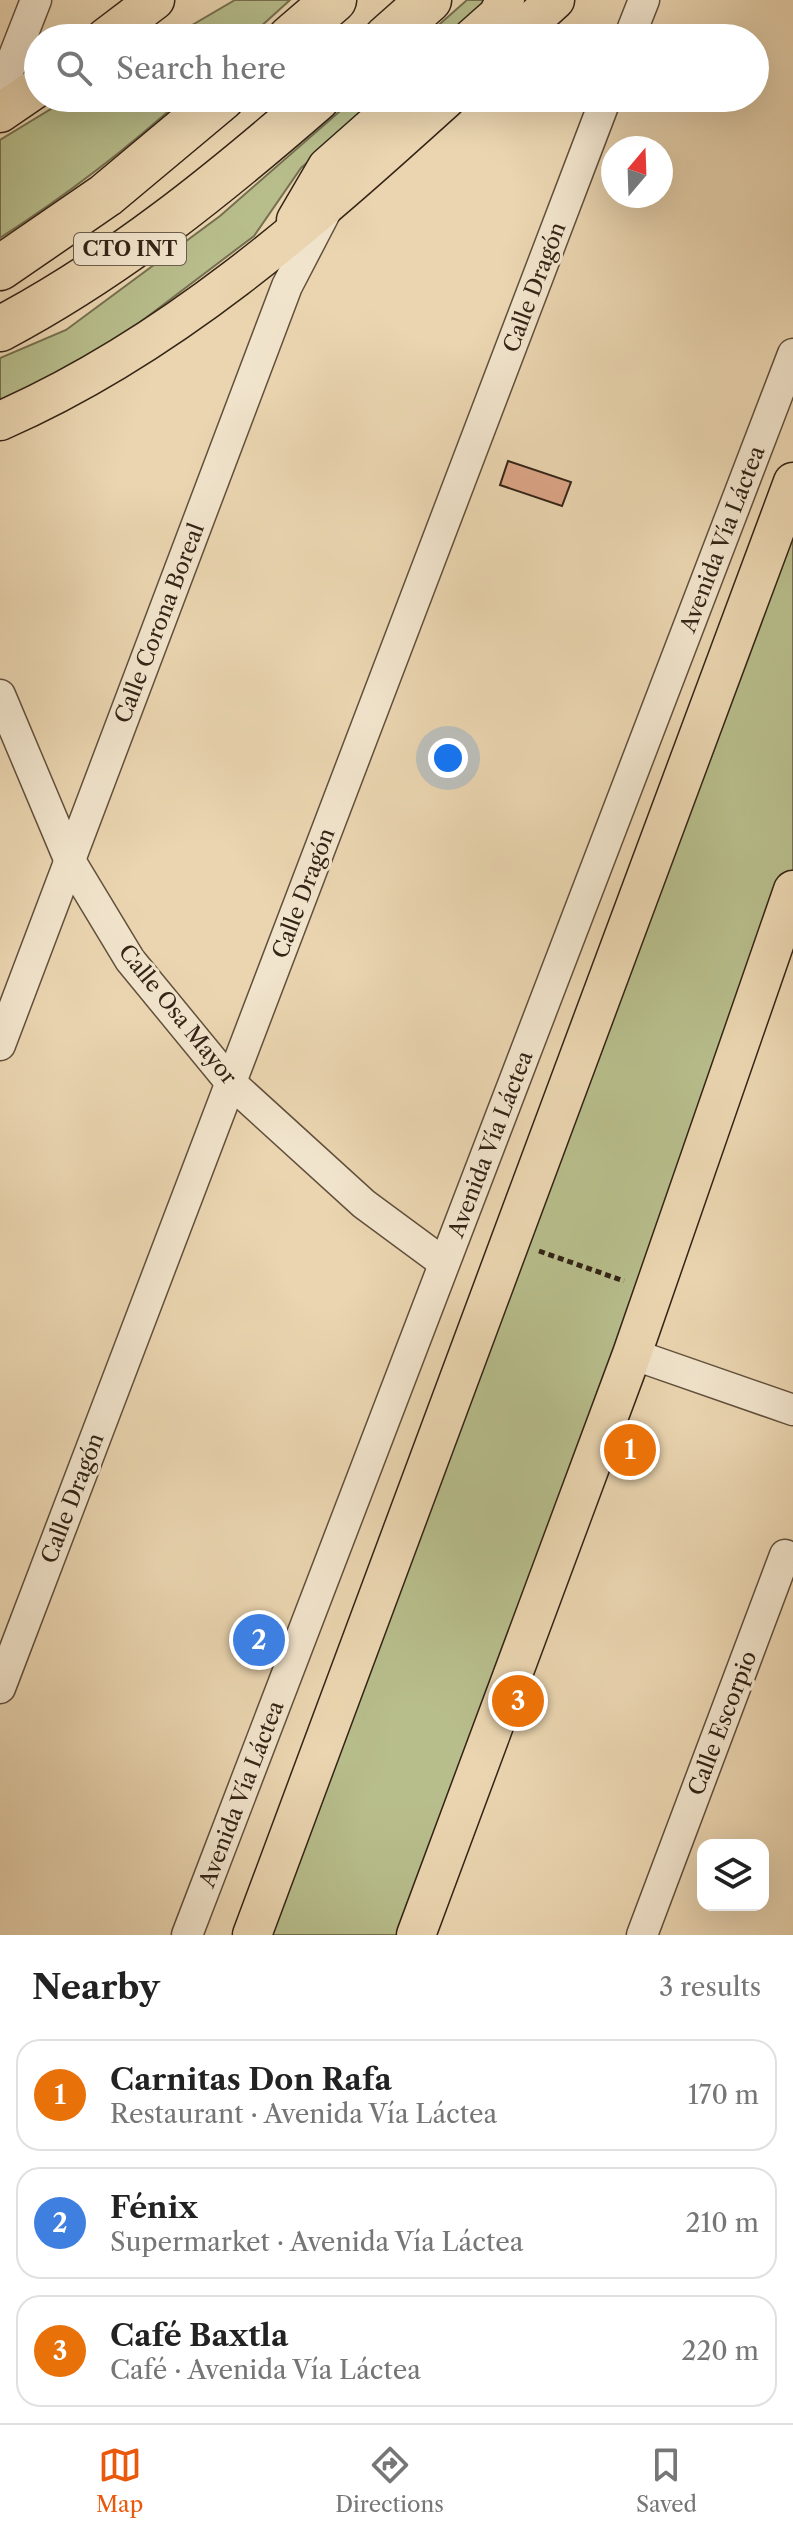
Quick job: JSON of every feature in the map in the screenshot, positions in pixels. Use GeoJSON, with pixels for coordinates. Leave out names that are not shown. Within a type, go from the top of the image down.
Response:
{"type":"FeatureCollection","features":[{"type":"Feature","properties":{"kind":"highway"},"geometry":{"type":"LineString","coordinates":[[306,24],[334,0]]}},
{"type":"Feature","properties":{"kind":"highway"},"geometry":{"type":"LineString","coordinates":[[402,24],[429,0]]}},
{"type":"Feature","properties":{"kind":"highway","name":"CTO INT"},"geometry":{"type":"LineString","coordinates":[[0,268],[106,195],[205,112]]}},
{"type":"Feature","properties":{"kind":"highway","name":"CTO INT"},"geometry":{"type":"LineString","coordinates":[[0,329],[96,274],[203,196],[302,112]]}},
{"type":"Feature","properties":{"kind":"main road"},"geometry":{"type":"LineString","coordinates":[[123,24],[155,0]]}},
{"type":"Feature","properties":{"kind":"main road"},"geometry":{"type":"LineString","coordinates":[[488,24],[498,15],[505,0]]}},
{"type":"Feature","properties":{"kind":"main road"},"geometry":{"type":"LineString","coordinates":[[528,24],[555,0]]}},
{"type":"Feature","properties":{"kind":"main road"},"geometry":{"type":"LineString","coordinates":[[0,113],[24,97]]}},
{"type":"Feature","properties":{"kind":"main road"},"geometry":{"type":"LineString","coordinates":[[283,243],[327,167],[389,112]]}},
{"type":"Feature","properties":{"kind":"main road"},"geometry":{"type":"LineString","coordinates":[[0,421],[43,402],[144,345],[283,243],[432,112]]}},
{"type":"Feature","properties":{"kind":"main road","name":"Avenida Vía Láctea"},"geometry":{"type":"LineString","coordinates":[[252,1935],[793,482]]}},
{"type":"Feature","properties":{"kind":"main road"},"geometry":{"type":"LineString","coordinates":[[416,1935],[632,1354],[793,890]]}},
{"type":"Feature","properties":{"kind":"street"},"geometry":{"type":"LineString","coordinates":[[27,24],[36,0]]}},
{"type":"Feature","properties":{"kind":"street"},"geometry":{"type":"LineString","coordinates":[[635,24],[644,0]]}},
{"type":"Feature","properties":{"kind":"street"},"geometry":{"type":"LineString","coordinates":[[0,92],[24,31]]}},
{"type":"Feature","properties":{"kind":"street","name":"Calle Dragón"},"geometry":{"type":"LineString","coordinates":[[0,1688],[601,112]]}},
{"type":"Feature","properties":{"kind":"street","name":"Calle Corona Boreal"},"geometry":{"type":"LineString","coordinates":[[0,1045],[287,286],[329,205]]}},
{"type":"Feature","properties":{"kind":"street","name":"Avenida Vía Láctea"},"geometry":{"type":"LineString","coordinates":[[187,1935],[793,354]]}},
{"type":"Feature","properties":{"kind":"street","name":"Calle Osa Mayor"},"geometry":{"type":"LineString","coordinates":[[0,695],[69,859],[130,960],[231,1083],[364,1204],[444,1263]]}},
{"type":"Feature","properties":{"kind":"street"},"geometry":{"type":"LineString","coordinates":[[632,1354],[793,1410]]}},
{"type":"Feature","properties":{"kind":"street","name":"Calle Escorpio"},"geometry":{"type":"LineString","coordinates":[[642,1935],[785,1555]]}},
{"type":"Feature","properties":{"kind":"path"},"geometry":{"type":"LineString","coordinates":[[511,1242],[654,1292]]}},
{"type":"Feature","properties":{"kind":"green space"},"geometry":{"type":"Polygon","coordinates":[[[235,0],[290,0],[263,24],[194,24],[235,0]]]}},
{"type":"Feature","properties":{"kind":"green space"},"geometry":{"type":"Polygon","coordinates":[[[467,0],[485,0],[484,9],[467,24],[440,24],[467,0]]]}},
{"type":"Feature","properties":{"kind":"green space"},"geometry":{"type":"Polygon","coordinates":[[[46,112],[167,112],[94,172],[0,238],[0,140],[46,112]]]}},
{"type":"Feature","properties":{"kind":"green space"},"geometry":{"type":"Polygon","coordinates":[[[339,112],[366,112],[301,168],[254,236],[81,367],[0,401],[0,358],[66,330],[220,216],[339,112]]]}},
{"type":"Feature","properties":{"kind":"green space"},"geometry":{"type":"Polygon","coordinates":[[[793,535],[793,871],[405,1935],[270,1935],[793,535]]]}},
{"type":"Feature","properties":{"kind":"building"},"geometry":{"type":"Polygon","coordinates":[[[508,461],[571,482],[562,506],[500,485],[508,461]]]}},
{"type":"Feature","properties":{"kind":"place","name":"Carnitas Don Rafa"},"geometry":{"type":"Point","coordinates":[630,1450]}},
{"type":"Feature","properties":{"kind":"place","name":"Fénix"},"geometry":{"type":"Point","coordinates":[259,1640]}},
{"type":"Feature","properties":{"kind":"place","name":"Café Baxtla"},"geometry":{"type":"Point","coordinates":[518,1701]}}]}
